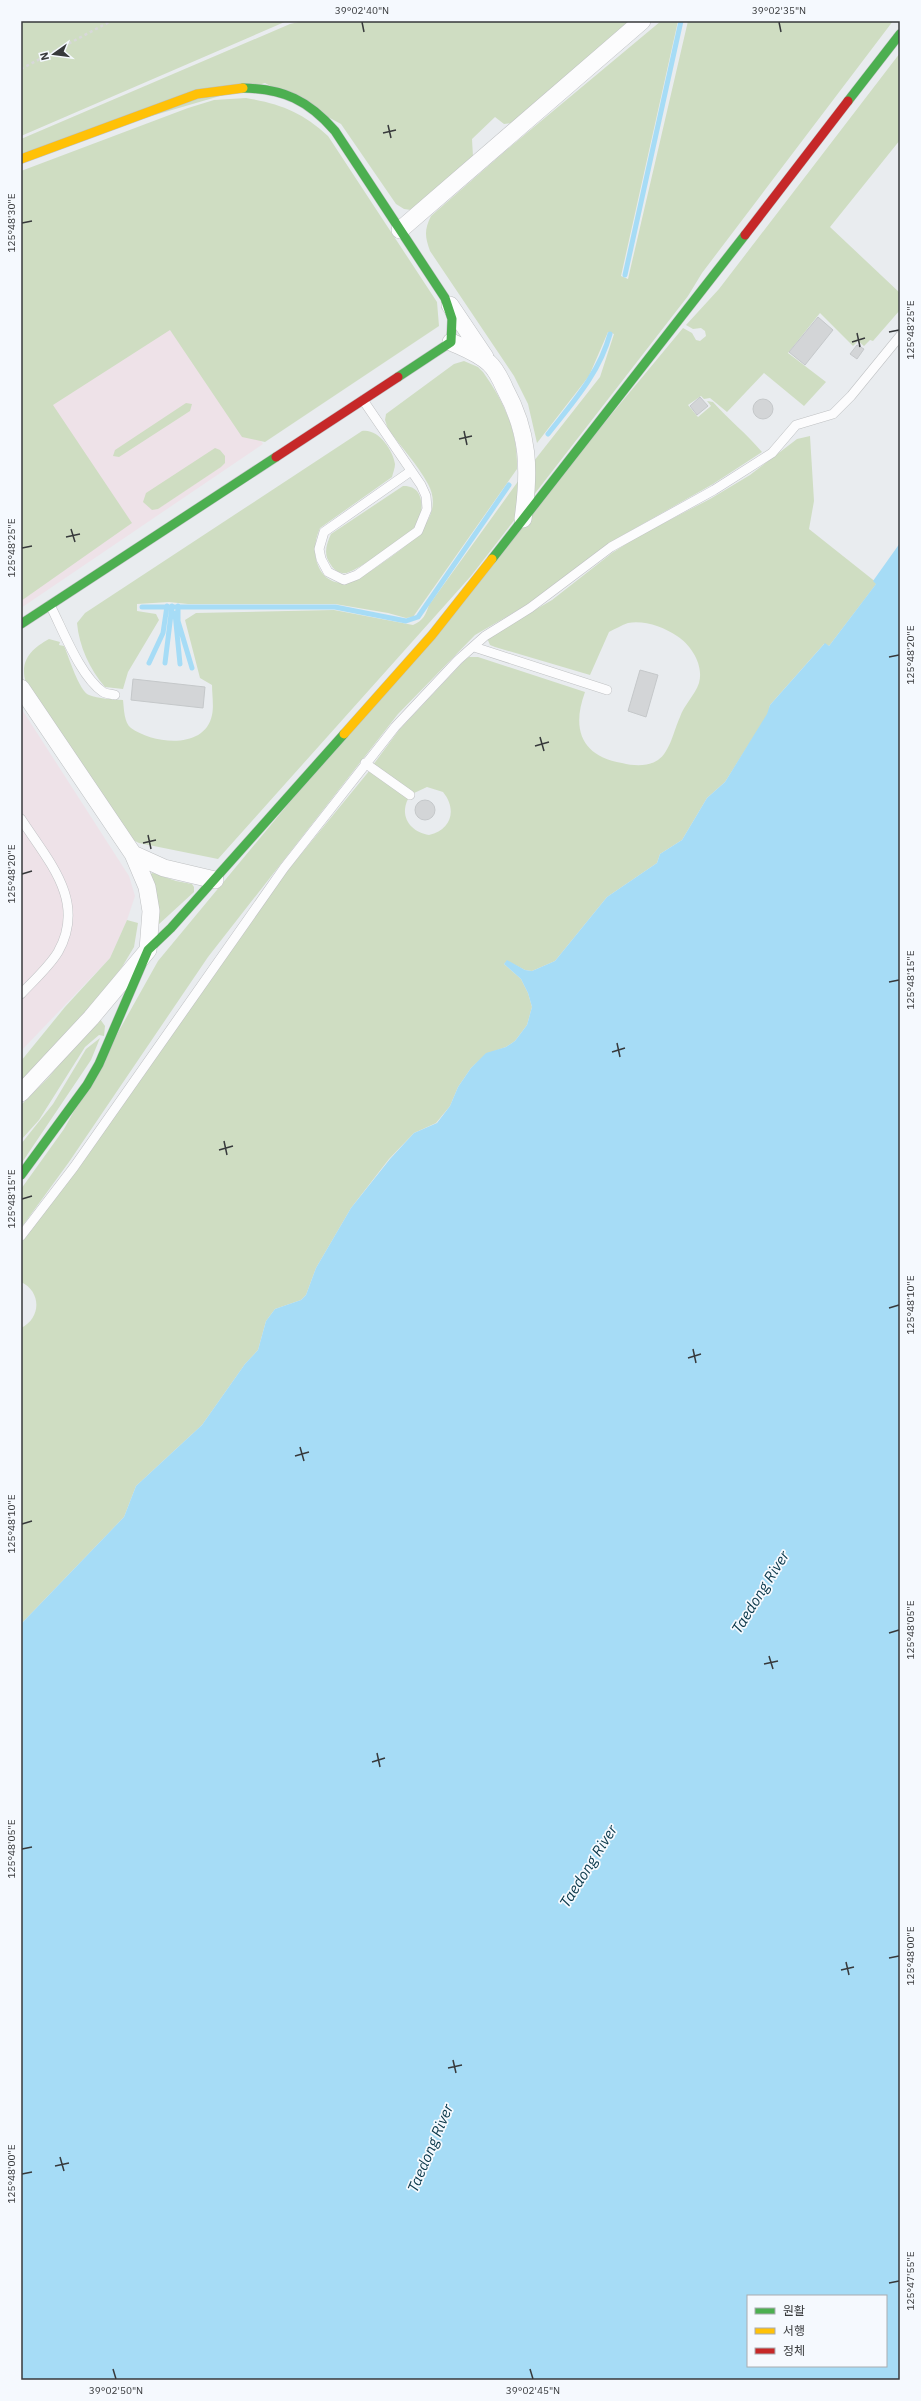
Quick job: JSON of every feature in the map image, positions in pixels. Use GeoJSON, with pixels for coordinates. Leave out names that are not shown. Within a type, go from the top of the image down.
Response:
{"type":"FeatureCollection","features":[{"type":"Feature","properties":{"kind":"street"},"geometry":{"type":"LineString","coordinates":[[400,230],[642,21]]}},
{"type":"Feature","properties":{"kind":"street"},"geometry":{"type":"LineString","coordinates":[[21,1093],[91,1018],[148,950],[171,928],[432,635],[686,312],[900,34]]}},
{"type":"Feature","properties":{"kind":"street"},"geometry":{"type":"LineString","coordinates":[[21,159],[197,94],[220,88],[257,87],[287,93],[314,109],[335,131],[489,363],[514,406],[523,430],[528,465],[523,519]]}},
{"type":"Feature","properties":{"kind":"street"},"geometry":{"type":"LineString","coordinates":[[445,298],[452,319],[451,342]]}},
{"type":"Feature","properties":{"kind":"street"},"geometry":{"type":"LineString","coordinates":[[451,342],[471,351],[489,363]]}},
{"type":"Feature","properties":{"kind":"street"},"geometry":{"type":"LineString","coordinates":[[21,624],[451,342]]}},
{"type":"Feature","properties":{"kind":"street"},"geometry":{"type":"LineString","coordinates":[[21,688],[133,854],[148,895],[151,911],[148,950],[99,1064],[68,1113],[21,1175]]}},
{"type":"Feature","properties":{"kind":"street"},"geometry":{"type":"LineString","coordinates":[[133,854],[164,868],[214,880]]}},
{"type":"Feature","properties":{"kind":"lane"},"geometry":{"type":"LineString","coordinates":[[21,1236],[74,1166],[284,868],[365,763],[395,727],[458,660],[485,636],[530,608],[611,547],[714,490],[772,453],[796,425],[833,414],[900,336]]}},
{"type":"Feature","properties":{"kind":"lane"},"geometry":{"type":"LineString","coordinates":[[362,400],[421,485],[427,503],[427,509],[418,531],[357,575],[344,580],[328,572],[320,559],[318,549],[324,532],[411,471]]}},
{"type":"Feature","properties":{"kind":"lane"},"geometry":{"type":"LineString","coordinates":[[50,605],[80,664],[94,684],[104,693],[115,695]]}},
{"type":"Feature","properties":{"kind":"lane"},"geometry":{"type":"LineString","coordinates":[[474,647],[607,690]]}},
{"type":"Feature","properties":{"kind":"lane"},"geometry":{"type":"LineString","coordinates":[[365,763],[410,795]]}},
{"type":"Feature","properties":{"kind":"lane"},"geometry":{"type":"LineString","coordinates":[[21,819],[59,877],[67,894],[69,913],[67,933],[58,953],[21,994]]}},
{"type":"Feature","properties":{"kind":"path"},"geometry":{"type":"LineString","coordinates":[[21,69],[111,21]]}},
{"type":"Feature","properties":{"kind":"shaded area"},"geometry":{"type":"Polygon","coordinates":[[[175,312],[263,444],[21,608],[21,413],[175,312]]]}},
{"type":"Feature","properties":{"kind":"shaded area"},"geometry":{"type":"Polygon","coordinates":[[[21,708],[129,876],[135,896],[127,920],[110,958],[21,1051],[21,708]]]}},
{"type":"Feature","properties":{"kind":"green space"},"geometry":{"type":"Polygon","coordinates":[[[21,21],[287,21],[21,136],[21,21]]]}},
{"type":"Feature","properties":{"kind":"green space"},"geometry":{"type":"Polygon","coordinates":[[[303,21],[633,21],[511,123],[504,124],[495,117],[472,139],[473,157],[411,210],[404,209],[396,204],[341,124],[265,83],[21,154],[21,139],[290,24],[303,21]]]}},
{"type":"Feature","properties":{"kind":"green space"},"geometry":{"type":"Polygon","coordinates":[[[661,21],[678,21],[621,276],[628,279],[688,21],[893,21],[702,273],[688,296],[471,576],[218,859],[139,843],[129,838],[26,683],[24,668],[28,656],[37,647],[49,639],[60,642],[59,645],[64,646],[78,681],[85,692],[89,695],[106,699],[123,700],[127,723],[131,728],[152,738],[177,741],[189,739],[199,734],[207,726],[213,711],[212,685],[200,678],[185,620],[196,613],[334,610],[413,625],[422,619],[429,605],[519,480],[600,377],[614,334],[608,332],[589,376],[537,443],[528,404],[514,376],[430,251],[426,234],[427,225],[431,216],[510,147],[661,21]]]}},
{"type":"Feature","properties":{"kind":"green space"},"geometry":{"type":"Polygon","coordinates":[[[900,53],[900,140],[830,227],[900,293],[900,310],[873,341],[870,340],[864,346],[858,341],[853,346],[820,313],[788,353],[826,382],[804,406],[764,373],[727,412],[710,398],[704,399],[701,396],[688,405],[698,417],[711,406],[707,401],[713,402],[762,452],[713,484],[609,543],[530,603],[475,635],[398,714],[208,957],[69,1162],[21,1228],[21,1189],[64,1129],[158,961],[683,328],[692,333],[696,340],[700,341],[706,336],[705,331],[701,328],[693,329],[686,325],[719,289],[900,53]]]}},
{"type":"Feature","properties":{"kind":"green space"},"geometry":{"type":"Polygon","coordinates":[[[246,98],[270,103],[290,110],[309,121],[328,136],[437,302],[439,326],[265,442],[242,437],[170,330],[53,405],[132,523],[21,601],[21,171],[188,108],[214,100],[246,98]]]}},
{"type":"Feature","properties":{"kind":"green space"},"geometry":{"type":"Polygon","coordinates":[[[464,361],[478,367],[483,372],[491,383],[503,406],[515,442],[517,469],[413,617],[406,618],[388,613],[335,604],[188,604],[169,602],[137,604],[137,611],[156,614],[159,620],[128,672],[123,689],[105,687],[90,665],[80,640],[77,623],[85,613],[362,431],[368,431],[379,436],[388,447],[394,458],[395,464],[392,477],[320,528],[316,539],[315,551],[317,562],[321,571],[327,578],[336,582],[346,583],[359,579],[412,540],[423,527],[431,514],[433,499],[424,477],[388,429],[385,420],[386,414],[454,364],[464,361]]]}},
{"type":"Feature","properties":{"kind":"green space"},"geometry":{"type":"Polygon","coordinates":[[[186,403],[192,404],[190,411],[119,457],[113,456],[115,450],[186,403]]]}},
{"type":"Feature","properties":{"kind":"green space"},"geometry":{"type":"Polygon","coordinates":[[[810,436],[814,501],[809,529],[877,583],[829,646],[824,644],[770,705],[768,714],[725,782],[707,798],[682,840],[660,854],[657,863],[607,897],[555,961],[532,971],[525,970],[507,961],[504,964],[521,979],[528,993],[532,1007],[527,1025],[515,1041],[506,1047],[486,1054],[471,1068],[458,1087],[450,1106],[436,1123],[414,1133],[389,1159],[351,1208],[316,1268],[306,1295],[301,1300],[275,1309],[266,1321],[258,1350],[245,1364],[202,1425],[136,1486],[124,1517],[21,1624],[21,1328],[28,1324],[35,1312],[36,1298],[28,1286],[21,1282],[21,1243],[77,1168],[288,870],[370,770],[408,799],[405,812],[406,818],[408,823],[417,831],[429,835],[443,829],[447,824],[451,812],[450,805],[443,792],[427,787],[412,794],[373,765],[399,730],[469,657],[478,657],[585,692],[579,718],[580,729],[583,739],[597,754],[608,759],[627,764],[645,765],[658,760],[666,752],[682,713],[699,683],[700,676],[700,669],[695,656],[687,645],[677,636],[660,627],[647,623],[634,622],[623,625],[609,632],[590,675],[495,647],[490,645],[487,638],[552,600],[612,553],[637,537],[710,499],[750,475],[797,439],[810,436]]]}},
{"type":"Feature","properties":{"kind":"green space"},"geometry":{"type":"Polygon","coordinates":[[[215,448],[220,450],[225,456],[225,463],[221,467],[158,509],[152,510],[143,502],[146,493],[215,448]]]}},
{"type":"Feature","properties":{"kind":"green space"},"geometry":{"type":"Polygon","coordinates":[[[403,486],[411,487],[416,490],[421,501],[420,515],[414,528],[370,561],[359,567],[346,573],[335,570],[328,561],[326,554],[331,534],[403,486]]]}},
{"type":"Feature","properties":{"kind":"green space"},"geometry":{"type":"Polygon","coordinates":[[[153,873],[176,881],[192,884],[194,887],[194,892],[158,925],[150,874],[153,873]]]}},
{"type":"Feature","properties":{"kind":"green space"},"geometry":{"type":"Polygon","coordinates":[[[127,920],[138,923],[134,947],[122,967],[81,1019],[21,1085],[21,1061],[65,1007],[110,958],[127,920]]]}},
{"type":"Feature","properties":{"kind":"green space"},"geometry":{"type":"Polygon","coordinates":[[[100,1019],[105,1026],[104,1036],[99,1035],[85,1047],[39,1120],[21,1140],[21,1105],[49,1077],[91,1024],[100,1019]]]}},
{"type":"Feature","properties":{"kind":"green space"},"geometry":{"type":"Polygon","coordinates":[[[100,1038],[91,1060],[21,1164],[21,1144],[53,1104],[86,1049],[100,1038]]]}},
{"type":"Feature","properties":{"kind":"water","name":"Taedong River"},"geometry":{"type":"Polygon","coordinates":[[[900,543],[900,2380],[21,2380],[21,1624],[124,1517],[136,1486],[202,1425],[245,1364],[258,1350],[266,1321],[275,1309],[301,1300],[306,1295],[316,1268],[351,1208],[390,1159],[414,1133],[437,1123],[450,1106],[458,1087],[471,1068],[486,1053],[506,1047],[515,1041],[527,1025],[532,1007],[528,993],[521,979],[504,964],[507,960],[525,970],[532,971],[555,961],[607,897],[657,863],[660,854],[682,840],[707,798],[725,782],[767,714],[770,705],[825,643],[829,646],[876,584],[873,581],[900,543]]]}},
{"type":"Feature","properties":{"kind":"building"},"geometry":{"type":"Polygon","coordinates":[[[818,317],[833,330],[805,365],[789,352],[818,317]]]}},
{"type":"Feature","properties":{"kind":"building"},"geometry":{"type":"Polygon","coordinates":[[[857,345],[864,349],[857,359],[850,354],[857,345]]]}},
{"type":"Feature","properties":{"kind":"building"},"geometry":{"type":"Polygon","coordinates":[[[700,397],[708,406],[697,415],[690,406],[700,397]]]}},
{"type":"Feature","properties":{"kind":"building"},"geometry":{"type":"Polygon","coordinates":[[[759,399],[767,399],[773,405],[773,413],[767,419],[759,419],[753,413],[753,405],[759,399]]]}},
{"type":"Feature","properties":{"kind":"building"},"geometry":{"type":"Polygon","coordinates":[[[640,670],[658,675],[646,717],[628,711],[640,670]]]}},
{"type":"Feature","properties":{"kind":"building"},"geometry":{"type":"Polygon","coordinates":[[[133,679],[205,687],[203,708],[131,700],[133,679]]]}},
{"type":"Feature","properties":{"kind":"building"},"geometry":{"type":"Polygon","coordinates":[[[421,800],[429,800],[435,806],[435,814],[429,820],[421,820],[415,814],[415,806],[421,800]]]}},
{"type":"Feature","properties":{"kind":"waterway"},"geometry":{"type":"LineString","coordinates":[[625,275],[681,21]]}},
{"type":"Feature","properties":{"kind":"waterway"},"geometry":{"type":"LineString","coordinates":[[548,434],[576,399],[592,375],[610,334]]}},
{"type":"Feature","properties":{"kind":"waterway"},"geometry":{"type":"LineString","coordinates":[[142,607],[335,607],[406,621],[418,617],[509,485]]}},
{"type":"Feature","properties":{"kind":"waterway"},"geometry":{"type":"LineString","coordinates":[[149,663],[163,633],[167,606]]}},
{"type":"Feature","properties":{"kind":"waterway"},"geometry":{"type":"LineString","coordinates":[[165,663],[172,606]]}},
{"type":"Feature","properties":{"kind":"waterway"},"geometry":{"type":"LineString","coordinates":[[178,606],[178,621],[192,668]]}},
{"type":"Feature","properties":{"kind":"waterway"},"geometry":{"type":"LineString","coordinates":[[175,613],[180,664]]}},
{"type":"Feature","properties":{"kind":"traffic: fast"},"geometry":{"type":"LineString","coordinates":[[848,101],[900,34]]}},
{"type":"Feature","properties":{"kind":"traffic: fast"},"geometry":{"type":"LineString","coordinates":[[243,88],[271,91],[294,98],[315,111],[325,120],[335,131],[445,298],[452,319],[451,342],[398,377]]}},
{"type":"Feature","properties":{"kind":"traffic: fast"},"geometry":{"type":"LineString","coordinates":[[492,559],[745,235]]}},
{"type":"Feature","properties":{"kind":"traffic: fast"},"geometry":{"type":"LineString","coordinates":[[21,624],[276,457]]}},
{"type":"Feature","properties":{"kind":"traffic: fast"},"geometry":{"type":"LineString","coordinates":[[21,1175],[87,1085],[99,1064],[148,950],[171,928],[344,734]]}},
{"type":"Feature","properties":{"kind":"traffic: slow"},"geometry":{"type":"LineString","coordinates":[[21,159],[197,94],[243,88]]}},
{"type":"Feature","properties":{"kind":"traffic: slow"},"geometry":{"type":"LineString","coordinates":[[344,734],[432,635],[492,559]]}},
{"type":"Feature","properties":{"kind":"traffic: jam"},"geometry":{"type":"LineString","coordinates":[[745,235],[848,101]]}},
{"type":"Feature","properties":{"kind":"traffic: jam"},"geometry":{"type":"LineString","coordinates":[[276,457],[398,377]]}}]}
